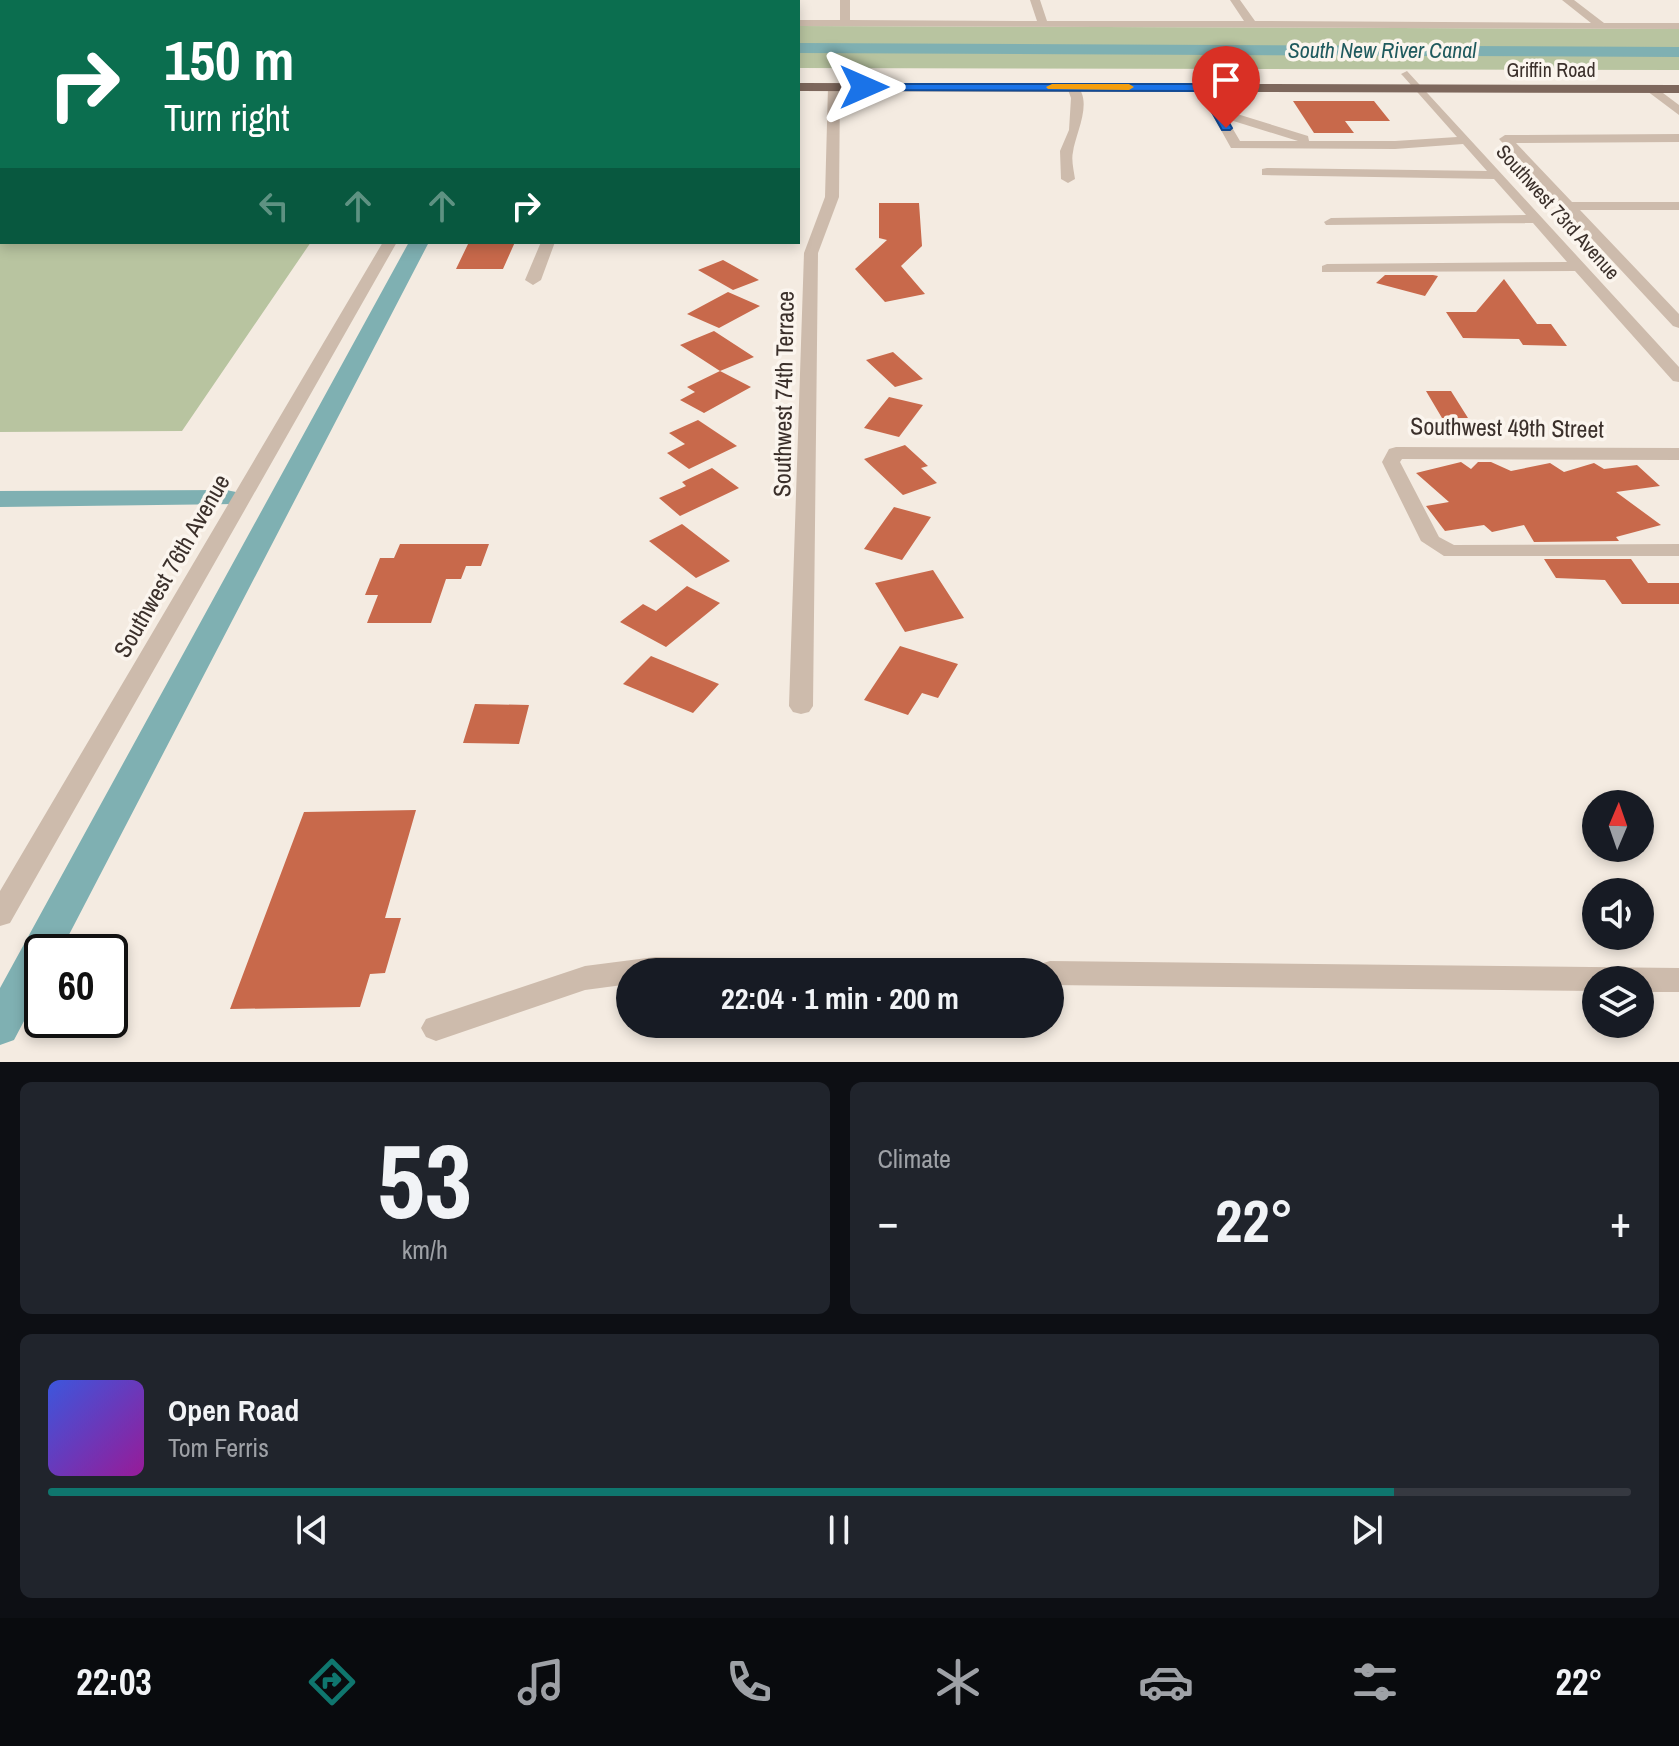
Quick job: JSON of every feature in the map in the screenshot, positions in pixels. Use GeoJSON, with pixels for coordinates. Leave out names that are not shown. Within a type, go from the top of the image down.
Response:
{"type":"FeatureCollection","features":[{"type":"Feature","properties":{"kind":"main road"},"geometry":{"type":"LineString","coordinates":[[800,84],[814,73]]}},
{"type":"Feature","properties":{"kind":"main road"},"geometry":{"type":"LineString","coordinates":[[834,87],[846,80],[879,73]]}},
{"type":"Feature","properties":{"kind":"main road","name":"Griffin Road"},"geometry":{"type":"LineString","coordinates":[[1391,74],[1416,79]]}},
{"type":"Feature","properties":{"kind":"main road","name":"Griffin Road"},"geometry":{"type":"LineString","coordinates":[[800,85],[1203,87],[1416,79],[1677,91]]}},
{"type":"Feature","properties":{"kind":"street"},"geometry":{"type":"LineString","coordinates":[[845,0],[845,23]]}},
{"type":"Feature","properties":{"kind":"street"},"geometry":{"type":"LineString","coordinates":[[1035,0],[1043,24]]}},
{"type":"Feature","properties":{"kind":"street"},"geometry":{"type":"LineString","coordinates":[[1235,0],[1252,25]]}},
{"type":"Feature","properties":{"kind":"street"},"geometry":{"type":"LineString","coordinates":[[1562,4],[1580,25]]}},
{"type":"Feature","properties":{"kind":"street"},"geometry":{"type":"LineString","coordinates":[[1562,4],[1601,25]]}},
{"type":"Feature","properties":{"kind":"street"},"geometry":{"type":"LineString","coordinates":[[800,23],[1679,26]]}},
{"type":"Feature","properties":{"kind":"street","name":"Southwest 73rd Avenue"},"geometry":{"type":"LineString","coordinates":[[1416,79],[1679,377]]}},
{"type":"Feature","properties":{"kind":"street","name":"Southwest 74th Terrace"},"geometry":{"type":"LineString","coordinates":[[801,706],[811,253],[832,197],[834,87]]}},
{"type":"Feature","properties":{"kind":"street"},"geometry":{"type":"LineString","coordinates":[[1068,179],[1066,151],[1075,130],[1077,98],[1073,87]]}},
{"type":"Feature","properties":{"kind":"street"},"geometry":{"type":"LineString","coordinates":[[1203,87],[1236,145],[1467,140]]}},
{"type":"Feature","properties":{"kind":"street"},"geometry":{"type":"LineString","coordinates":[[1651,89],[1679,111]]}},
{"type":"Feature","properties":{"kind":"street"},"geometry":{"type":"LineString","coordinates":[[1216,111],[1320,145]]}},
{"type":"Feature","properties":{"kind":"street"},"geometry":{"type":"LineString","coordinates":[[1679,138],[1505,139],[1679,323]]}},
{"type":"Feature","properties":{"kind":"street"},"geometry":{"type":"LineString","coordinates":[[1267,172],[1498,175]]}},
{"type":"Feature","properties":{"kind":"street"},"geometry":{"type":"LineString","coordinates":[[1568,206],[1679,206]]}},
{"type":"Feature","properties":{"kind":"street"},"geometry":{"type":"LineString","coordinates":[[1331,222],[1538,219]]}},
{"type":"Feature","properties":{"kind":"street","name":"Southwest 76th Avenue"},"geometry":{"type":"LineString","coordinates":[[0,915],[389,244]]}},
{"type":"Feature","properties":{"kind":"street"},"geometry":{"type":"LineString","coordinates":[[533,280],[547,244]]}},
{"type":"Feature","properties":{"kind":"street"},"geometry":{"type":"LineString","coordinates":[[1327,269],[1579,266]]}},
{"type":"Feature","properties":{"kind":"street","name":"Southwest 49th Street"},"geometry":{"type":"LineString","coordinates":[[1679,454],[1396,453],[1391,462],[1431,541],[1451,551],[1679,550]]}},
{"type":"Feature","properties":{"kind":"street"},"geometry":{"type":"LineString","coordinates":[[1064,973],[1679,980]]}},
{"type":"Feature","properties":{"kind":"street"},"geometry":{"type":"LineString","coordinates":[[436,1028],[585,978],[616,974]]}},
{"type":"Feature","properties":{"kind":"green space"},"geometry":{"type":"Polygon","coordinates":[[[800,26],[1679,29],[1679,70],[800,68],[800,26]]]}},
{"type":"Feature","properties":{"kind":"green space"},"geometry":{"type":"Polygon","coordinates":[[[0,244],[310,244],[182,431],[0,432],[0,244]]]}},
{"type":"Feature","properties":{"kind":"building"},"geometry":{"type":"Polygon","coordinates":[[[1293,101],[1374,101],[1390,121],[1345,121],[1354,133],[1314,133],[1293,101]]]}},
{"type":"Feature","properties":{"kind":"building"},"geometry":{"type":"Polygon","coordinates":[[[879,203],[919,203],[922,246],[901,266],[925,294],[885,302],[855,269],[887,240],[879,238],[879,203]]]}},
{"type":"Feature","properties":{"kind":"building"},"geometry":{"type":"Polygon","coordinates":[[[468,244],[514,244],[503,269],[456,269],[468,244]]]}},
{"type":"Feature","properties":{"kind":"building"},"geometry":{"type":"Polygon","coordinates":[[[723,260],[759,280],[733,290],[698,270],[723,260]]]}},
{"type":"Feature","properties":{"kind":"building"},"geometry":{"type":"Polygon","coordinates":[[[1385,275],[1438,276],[1425,296],[1376,283],[1385,275]]]}},
{"type":"Feature","properties":{"kind":"building"},"geometry":{"type":"Polygon","coordinates":[[[1504,279],[1537,324],[1551,324],[1567,346],[1523,345],[1519,339],[1463,338],[1446,312],[1476,312],[1504,279]]]}},
{"type":"Feature","properties":{"kind":"building"},"geometry":{"type":"Polygon","coordinates":[[[728,292],[760,306],[719,328],[687,314],[728,292]]]}},
{"type":"Feature","properties":{"kind":"building"},"geometry":{"type":"Polygon","coordinates":[[[714,331],[754,357],[720,371],[680,345],[714,331]]]}},
{"type":"Feature","properties":{"kind":"building"},"geometry":{"type":"Polygon","coordinates":[[[893,352],[923,379],[895,387],[866,360],[893,352]]]}},
{"type":"Feature","properties":{"kind":"building"},"geometry":{"type":"Polygon","coordinates":[[[720,371],[751,387],[704,413],[680,400],[695,392],[687,387],[720,371]]]}},
{"type":"Feature","properties":{"kind":"building"},"geometry":{"type":"Polygon","coordinates":[[[1426,391],[1451,391],[1468,418],[1442,418],[1426,391]]]}},
{"type":"Feature","properties":{"kind":"building"},"geometry":{"type":"Polygon","coordinates":[[[889,397],[923,405],[899,437],[864,428],[889,397]]]}},
{"type":"Feature","properties":{"kind":"building"},"geometry":{"type":"Polygon","coordinates":[[[698,420],[737,446],[689,469],[667,453],[685,444],[669,433],[698,420]]]}},
{"type":"Feature","properties":{"kind":"building"},"geometry":{"type":"Polygon","coordinates":[[[905,445],[928,466],[921,468],[937,483],[903,495],[864,459],[905,445]]]}},
{"type":"Feature","properties":{"kind":"building"},"geometry":{"type":"Polygon","coordinates":[[[1461,462],[1471,469],[1478,462],[1491,462],[1511,471],[1550,463],[1564,472],[1594,463],[1604,469],[1637,465],[1660,486],[1616,492],[1661,525],[1616,537],[1619,541],[1534,542],[1524,525],[1492,532],[1484,525],[1445,531],[1426,506],[1449,502],[1416,473],[1461,462]]]}},
{"type":"Feature","properties":{"kind":"building"},"geometry":{"type":"Polygon","coordinates":[[[712,468],[739,488],[680,516],[659,498],[686,486],[682,482],[712,468]]]}},
{"type":"Feature","properties":{"kind":"building"},"geometry":{"type":"Polygon","coordinates":[[[894,507],[931,517],[902,560],[864,549],[894,507]]]}},
{"type":"Feature","properties":{"kind":"building"},"geometry":{"type":"Polygon","coordinates":[[[682,524],[730,561],[696,578],[649,541],[682,524]]]}},
{"type":"Feature","properties":{"kind":"building"},"geometry":{"type":"Polygon","coordinates":[[[400,544],[489,544],[481,566],[466,566],[461,579],[446,579],[431,623],[367,623],[378,595],[365,595],[380,558],[394,558],[400,544]]]}},
{"type":"Feature","properties":{"kind":"building"},"geometry":{"type":"Polygon","coordinates":[[[1544,559],[1631,559],[1648,583],[1679,583],[1679,604],[1622,604],[1605,580],[1556,578],[1544,559]]]}},
{"type":"Feature","properties":{"kind":"building"},"geometry":{"type":"Polygon","coordinates":[[[933,570],[964,618],[905,632],[875,583],[933,570]]]}},
{"type":"Feature","properties":{"kind":"building"},"geometry":{"type":"Polygon","coordinates":[[[687,586],[720,603],[666,647],[620,622],[643,604],[656,611],[687,586]]]}},
{"type":"Feature","properties":{"kind":"building"},"geometry":{"type":"Polygon","coordinates":[[[900,646],[958,664],[938,698],[922,693],[908,715],[864,700],[900,646]]]}},
{"type":"Feature","properties":{"kind":"building"},"geometry":{"type":"Polygon","coordinates":[[[651,656],[719,684],[693,713],[623,684],[651,656]]]}},
{"type":"Feature","properties":{"kind":"building"},"geometry":{"type":"Polygon","coordinates":[[[475,704],[529,705],[519,744],[463,743],[475,704]]]}},
{"type":"Feature","properties":{"kind":"building"},"geometry":{"type":"Polygon","coordinates":[[[416,810],[385,918],[401,918],[385,973],[370,974],[360,1007],[230,1009],[304,812],[416,810]]]}},
{"type":"Feature","properties":{"kind":"waterway","name":"South New River Canal"},"geometry":{"type":"LineString","coordinates":[[800,48],[1679,52]]}},
{"type":"Feature","properties":{"kind":"waterway"},"geometry":{"type":"LineString","coordinates":[[0,1027],[418,244]]}},
{"type":"Feature","properties":{"kind":"waterway"},"geometry":{"type":"LineString","coordinates":[[0,499],[226,498]]}},
{"type":"Feature","properties":{"kind":"slow traffic"},"geometry":{"type":"LineString","coordinates":[[1052,87],[1129,87]]}},
{"type":"Feature","properties":{"kind":"route"},"geometry":{"type":"LineString","coordinates":[[864,87],[1203,87],[1226,128]]}}]}
